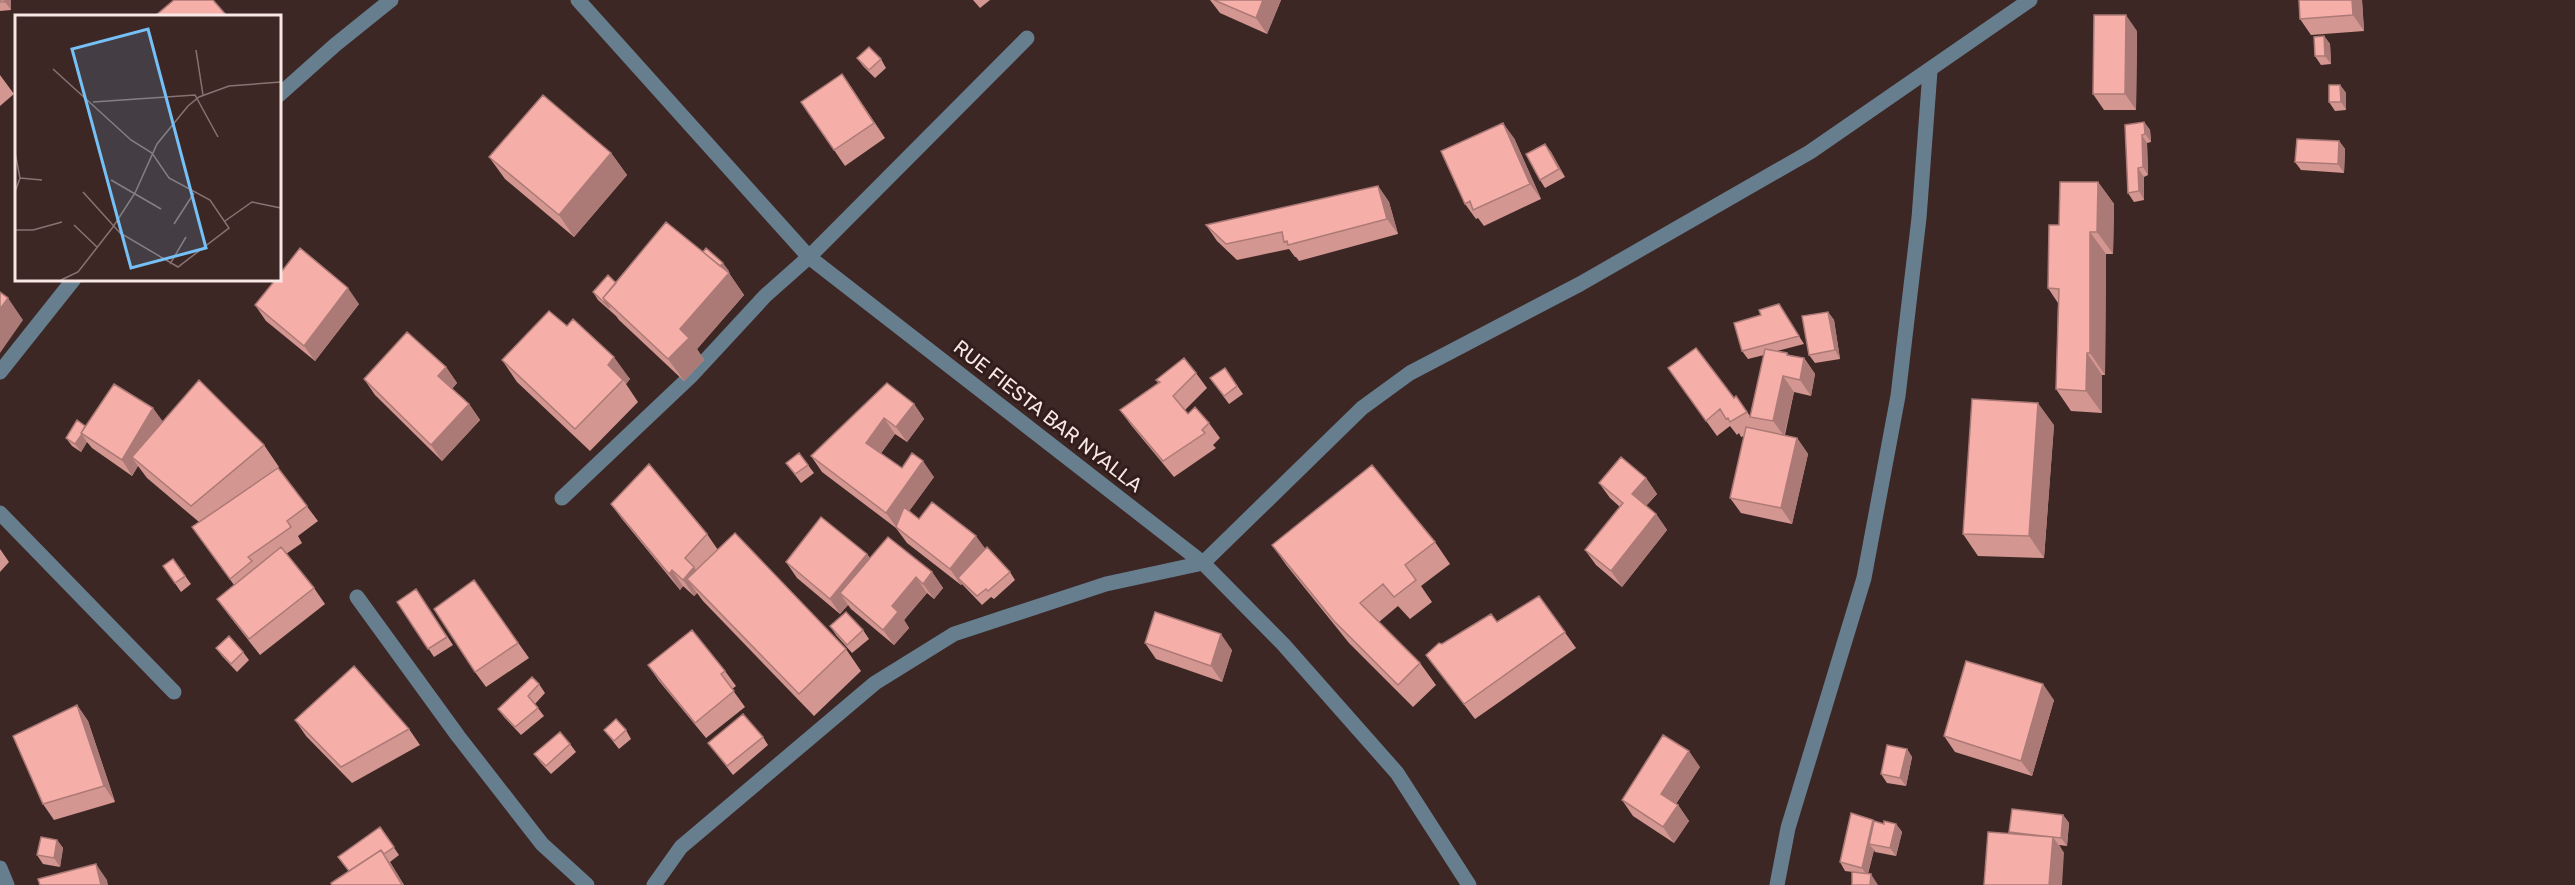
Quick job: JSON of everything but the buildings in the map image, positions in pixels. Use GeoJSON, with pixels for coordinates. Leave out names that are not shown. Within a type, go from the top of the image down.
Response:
{"type":"FeatureCollection","features":[{"type":"Feature","properties":{"kind":"street"},"geometry":{"type":"LineString","coordinates":[[280,94],[335,45],[391,0]]}},
{"type":"Feature","properties":{"kind":"street","name":"RUE FIESTA BAR NYALLA"},"geometry":{"type":"LineString","coordinates":[[578,0],[809,257],[1203,563],[1282,644],[1397,773],[1469,885]]}},
{"type":"Feature","properties":{"kind":"street"},"geometry":{"type":"LineString","coordinates":[[654,885],[681,847],[875,683],[954,634],[1106,584],[1203,563],[1362,408],[1410,373],[1580,284],[1800,158],[1930,71],[2030,0]]}},
{"type":"Feature","properties":{"kind":"street"},"geometry":{"type":"LineString","coordinates":[[562,498],[692,375],[765,296],[809,257],[1027,38]]}},
{"type":"Feature","properties":{"kind":"street"},"geometry":{"type":"LineString","coordinates":[[1777,885],[1788,828],[1864,578],[1898,396],[1919,218],[1930,71]]}},
{"type":"Feature","properties":{"kind":"street"},"geometry":{"type":"LineString","coordinates":[[0,372],[73,280]]}},
{"type":"Feature","properties":{"kind":"street"},"geometry":{"type":"LineString","coordinates":[[0,513],[174,692]]}},
{"type":"Feature","properties":{"kind":"street"},"geometry":{"type":"LineString","coordinates":[[357,597],[458,736],[542,844],[587,885]]}},
{"type":"Feature","properties":{"kind":"street"},"geometry":{"type":"LineString","coordinates":[[0,868],[7,885]]}}]}
